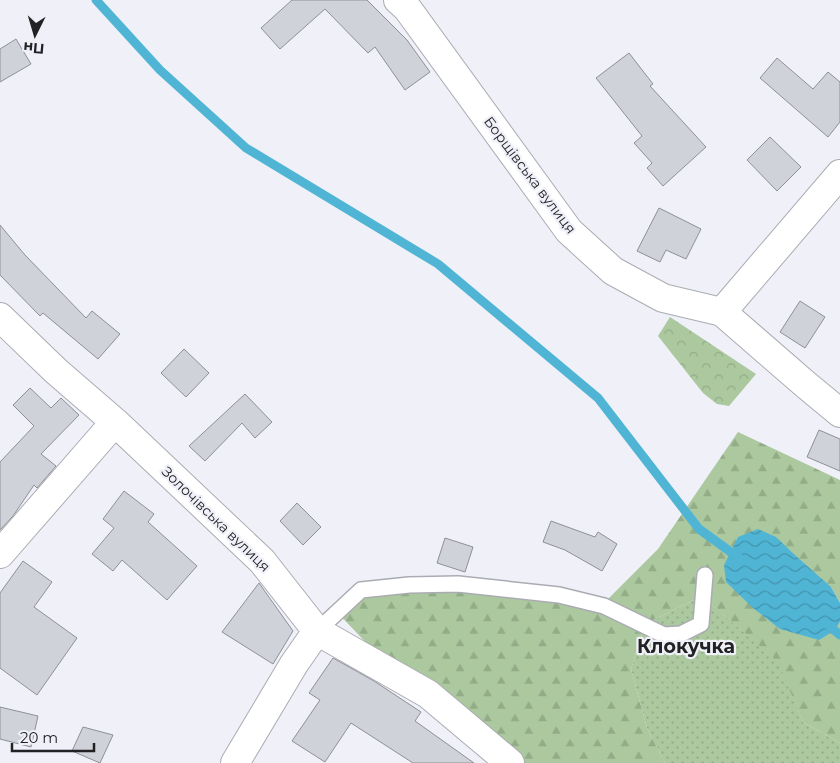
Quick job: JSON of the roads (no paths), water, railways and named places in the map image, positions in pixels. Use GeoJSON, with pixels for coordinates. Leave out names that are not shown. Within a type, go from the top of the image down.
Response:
{"type":"FeatureCollection","features":[{"type":"Feature","properties":{"kind":"street","name":"Борщівська вулиця"},"geometry":{"type":"LineString","coordinates":[[398,0],[413,16],[569,231],[613,271],[663,298],[722,312],[840,413]]}},
{"type":"Feature","properties":{"kind":"street"},"geometry":{"type":"LineString","coordinates":[[722,312],[840,174]]}},
{"type":"Feature","properties":{"kind":"street","name":"Золочівська вулиця"},"geometry":{"type":"LineString","coordinates":[[0,317],[262,561],[316,631],[428,694],[510,763]]}},
{"type":"Feature","properties":{"kind":"street"},"geometry":{"type":"LineString","coordinates":[[0,554],[114,422]]}},
{"type":"Feature","properties":{"kind":"street"},"geometry":{"type":"LineString","coordinates":[[236,763],[294,664],[316,631]]}},
{"type":"Feature","properties":{"kind":"lane"},"geometry":{"type":"LineString","coordinates":[[316,631],[360,590],[409,585],[458,584],[558,595],[604,606],[664,635],[681,634],[701,624],[705,575]]}},
{"type":"Feature","properties":{"kind":"water"},"geometry":{"type":"Polygon","coordinates":[[[758,529],[776,537],[831,587],[840,603],[840,622],[835,630],[819,640],[780,629],[753,608],[726,582],[724,565],[738,537],[758,529]]]}},
{"type":"Feature","properties":{"kind":"waterway"},"geometry":{"type":"LineString","coordinates":[[96,0],[160,70],[246,148],[438,264],[598,398],[699,529],[739,558]]}},
{"type":"Feature","properties":{"kind":"waterway"},"geometry":{"type":"LineString","coordinates":[[827,624],[840,635]]}},
{"type":"Feature","properties":{"kind":"district","name":"Клокучка"},"geometry":{"type":"Point","coordinates":[686,646]}}]}
